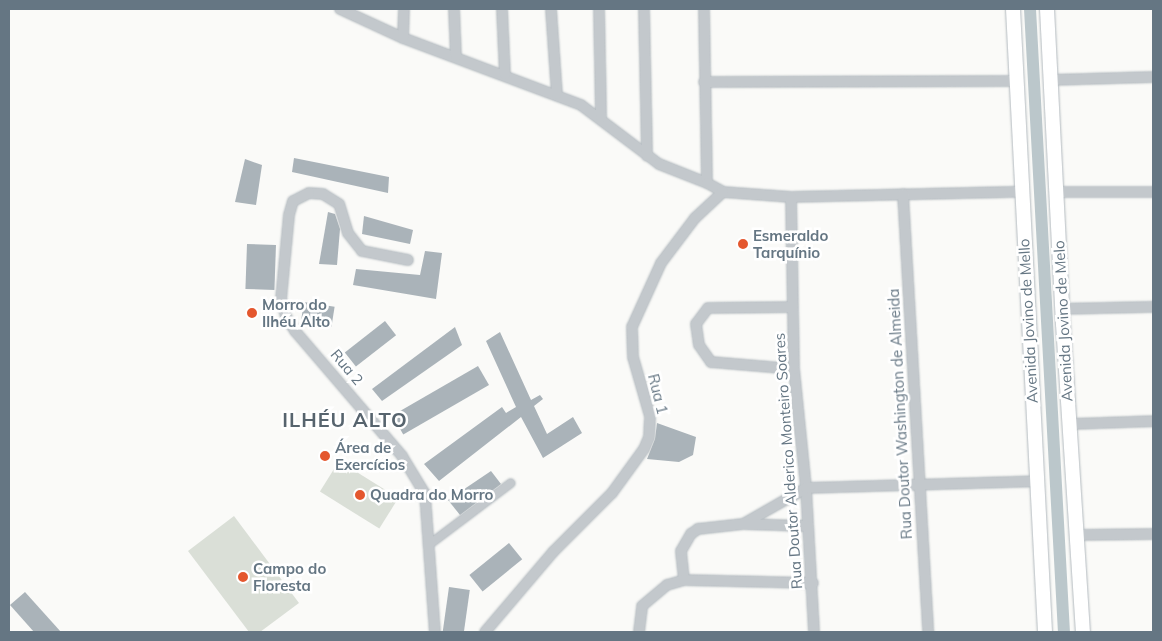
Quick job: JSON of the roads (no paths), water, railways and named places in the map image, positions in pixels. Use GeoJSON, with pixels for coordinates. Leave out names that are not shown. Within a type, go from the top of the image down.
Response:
{"type":"FeatureCollection","features":[{"type":"Feature","properties":{"kind":"main road","name":"Avenida Jovino de Mello"},"geometry":{"type":"LineString","coordinates":[[1013,9],[1020,192],[1045,632]]}},
{"type":"Feature","properties":{"kind":"main road","name":"Avenida Jovino de Melo"},"geometry":{"type":"LineString","coordinates":[[1047,9],[1069,424],[1078,535],[1083,632]]}},
{"type":"Feature","properties":{"kind":"street"},"geometry":{"type":"LineString","coordinates":[[403,38],[404,9]]}},
{"type":"Feature","properties":{"kind":"street"},"geometry":{"type":"LineString","coordinates":[[454,9],[456,56]]}},
{"type":"Feature","properties":{"kind":"street"},"geometry":{"type":"LineString","coordinates":[[502,9],[505,74]]}},
{"type":"Feature","properties":{"kind":"street"},"geometry":{"type":"LineString","coordinates":[[551,9],[557,94]]}},
{"type":"Feature","properties":{"kind":"street"},"geometry":{"type":"LineString","coordinates":[[599,9],[601,117]]}},
{"type":"Feature","properties":{"kind":"street"},"geometry":{"type":"LineString","coordinates":[[644,9],[647,156]]}},
{"type":"Feature","properties":{"kind":"street"},"geometry":{"type":"LineString","coordinates":[[704,9],[707,183]]}},
{"type":"Feature","properties":{"kind":"street"},"geometry":{"type":"LineString","coordinates":[[346,10],[403,38],[557,94],[601,117],[647,156],[680,175],[707,183],[723,192],[791,197],[1020,192]]}},
{"type":"Feature","properties":{"kind":"street"},"geometry":{"type":"LineString","coordinates":[[1050,80],[1153,77]]}},
{"type":"Feature","properties":{"kind":"street"},"geometry":{"type":"LineString","coordinates":[[704,82],[1016,81]]}},
{"type":"Feature","properties":{"kind":"street","name":"Rua 1"},"geometry":{"type":"LineString","coordinates":[[485,632],[553,552],[612,493],[644,449],[649,437],[650,416],[633,357],[632,327],[661,263],[695,218],[723,192]]}},
{"type":"Feature","properties":{"kind":"street"},"geometry":{"type":"LineString","coordinates":[[1056,192],[1153,192]]}},
{"type":"Feature","properties":{"kind":"street","name":"Rua 2"},"geometry":{"type":"LineString","coordinates":[[408,260],[362,250],[348,233],[340,204],[323,194],[309,193],[293,201],[289,214],[281,299],[286,317],[295,331],[410,467],[426,499],[435,632]]}},
{"type":"Feature","properties":{"kind":"street","name":"Rua Doutor Washington de Almeida"},"geometry":{"type":"LineString","coordinates":[[903,194],[928,632]]}},
{"type":"Feature","properties":{"kind":"street","name":"Rua Doutor Alderico Monteiro Soares"},"geometry":{"type":"LineString","coordinates":[[791,197],[794,369],[806,488],[807,526],[813,583],[814,632]]}},
{"type":"Feature","properties":{"kind":"street"},"geometry":{"type":"LineString","coordinates":[[793,307],[714,307],[704,311],[696,324],[699,345],[707,359],[718,364],[794,369]]}},
{"type":"Feature","properties":{"kind":"street"},"geometry":{"type":"LineString","coordinates":[[1063,310],[1153,307]]}},
{"type":"Feature","properties":{"kind":"street"},"geometry":{"type":"LineString","coordinates":[[1069,424],[1153,421]]}},
{"type":"Feature","properties":{"kind":"street"},"geometry":{"type":"LineString","coordinates":[[742,524],[806,488],[1037,482]]}},
{"type":"Feature","properties":{"kind":"street"},"geometry":{"type":"LineString","coordinates":[[430,544],[511,483]]}},
{"type":"Feature","properties":{"kind":"street"},"geometry":{"type":"LineString","coordinates":[[684,580],[681,551],[691,534],[698,529],[742,524],[807,526]]}},
{"type":"Feature","properties":{"kind":"street"},"geometry":{"type":"LineString","coordinates":[[1078,535],[1153,534]]}},
{"type":"Feature","properties":{"kind":"street"},"geometry":{"type":"LineString","coordinates":[[639,632],[642,606],[667,585],[684,580],[813,583]]}},
{"type":"Feature","properties":{"kind":"waterway"},"geometry":{"type":"LineString","coordinates":[[1030,9],[1064,632]]}},
{"type":"Feature","properties":{"kind":"place","name":"Esmeraldo Tarquínio"},"geometry":{"type":"Point","coordinates":[743,244]}},
{"type":"Feature","properties":{"kind":"place","name":"Morro do Ilhéu Alto"},"geometry":{"type":"Point","coordinates":[252,313]}},
{"type":"Feature","properties":{"kind":"place","name":"Área de Exercícios"},"geometry":{"type":"Point","coordinates":[325,456]}},
{"type":"Feature","properties":{"kind":"place","name":"Quadra do Morro"},"geometry":{"type":"Point","coordinates":[360,495]}},
{"type":"Feature","properties":{"kind":"place","name":"Campo do Floresta"},"geometry":{"type":"Point","coordinates":[243,577]}},
{"type":"Feature","properties":{"kind":"district","name":"ILHÉU ALTO"},"geometry":{"type":"Point","coordinates":[345,419]}}]}
